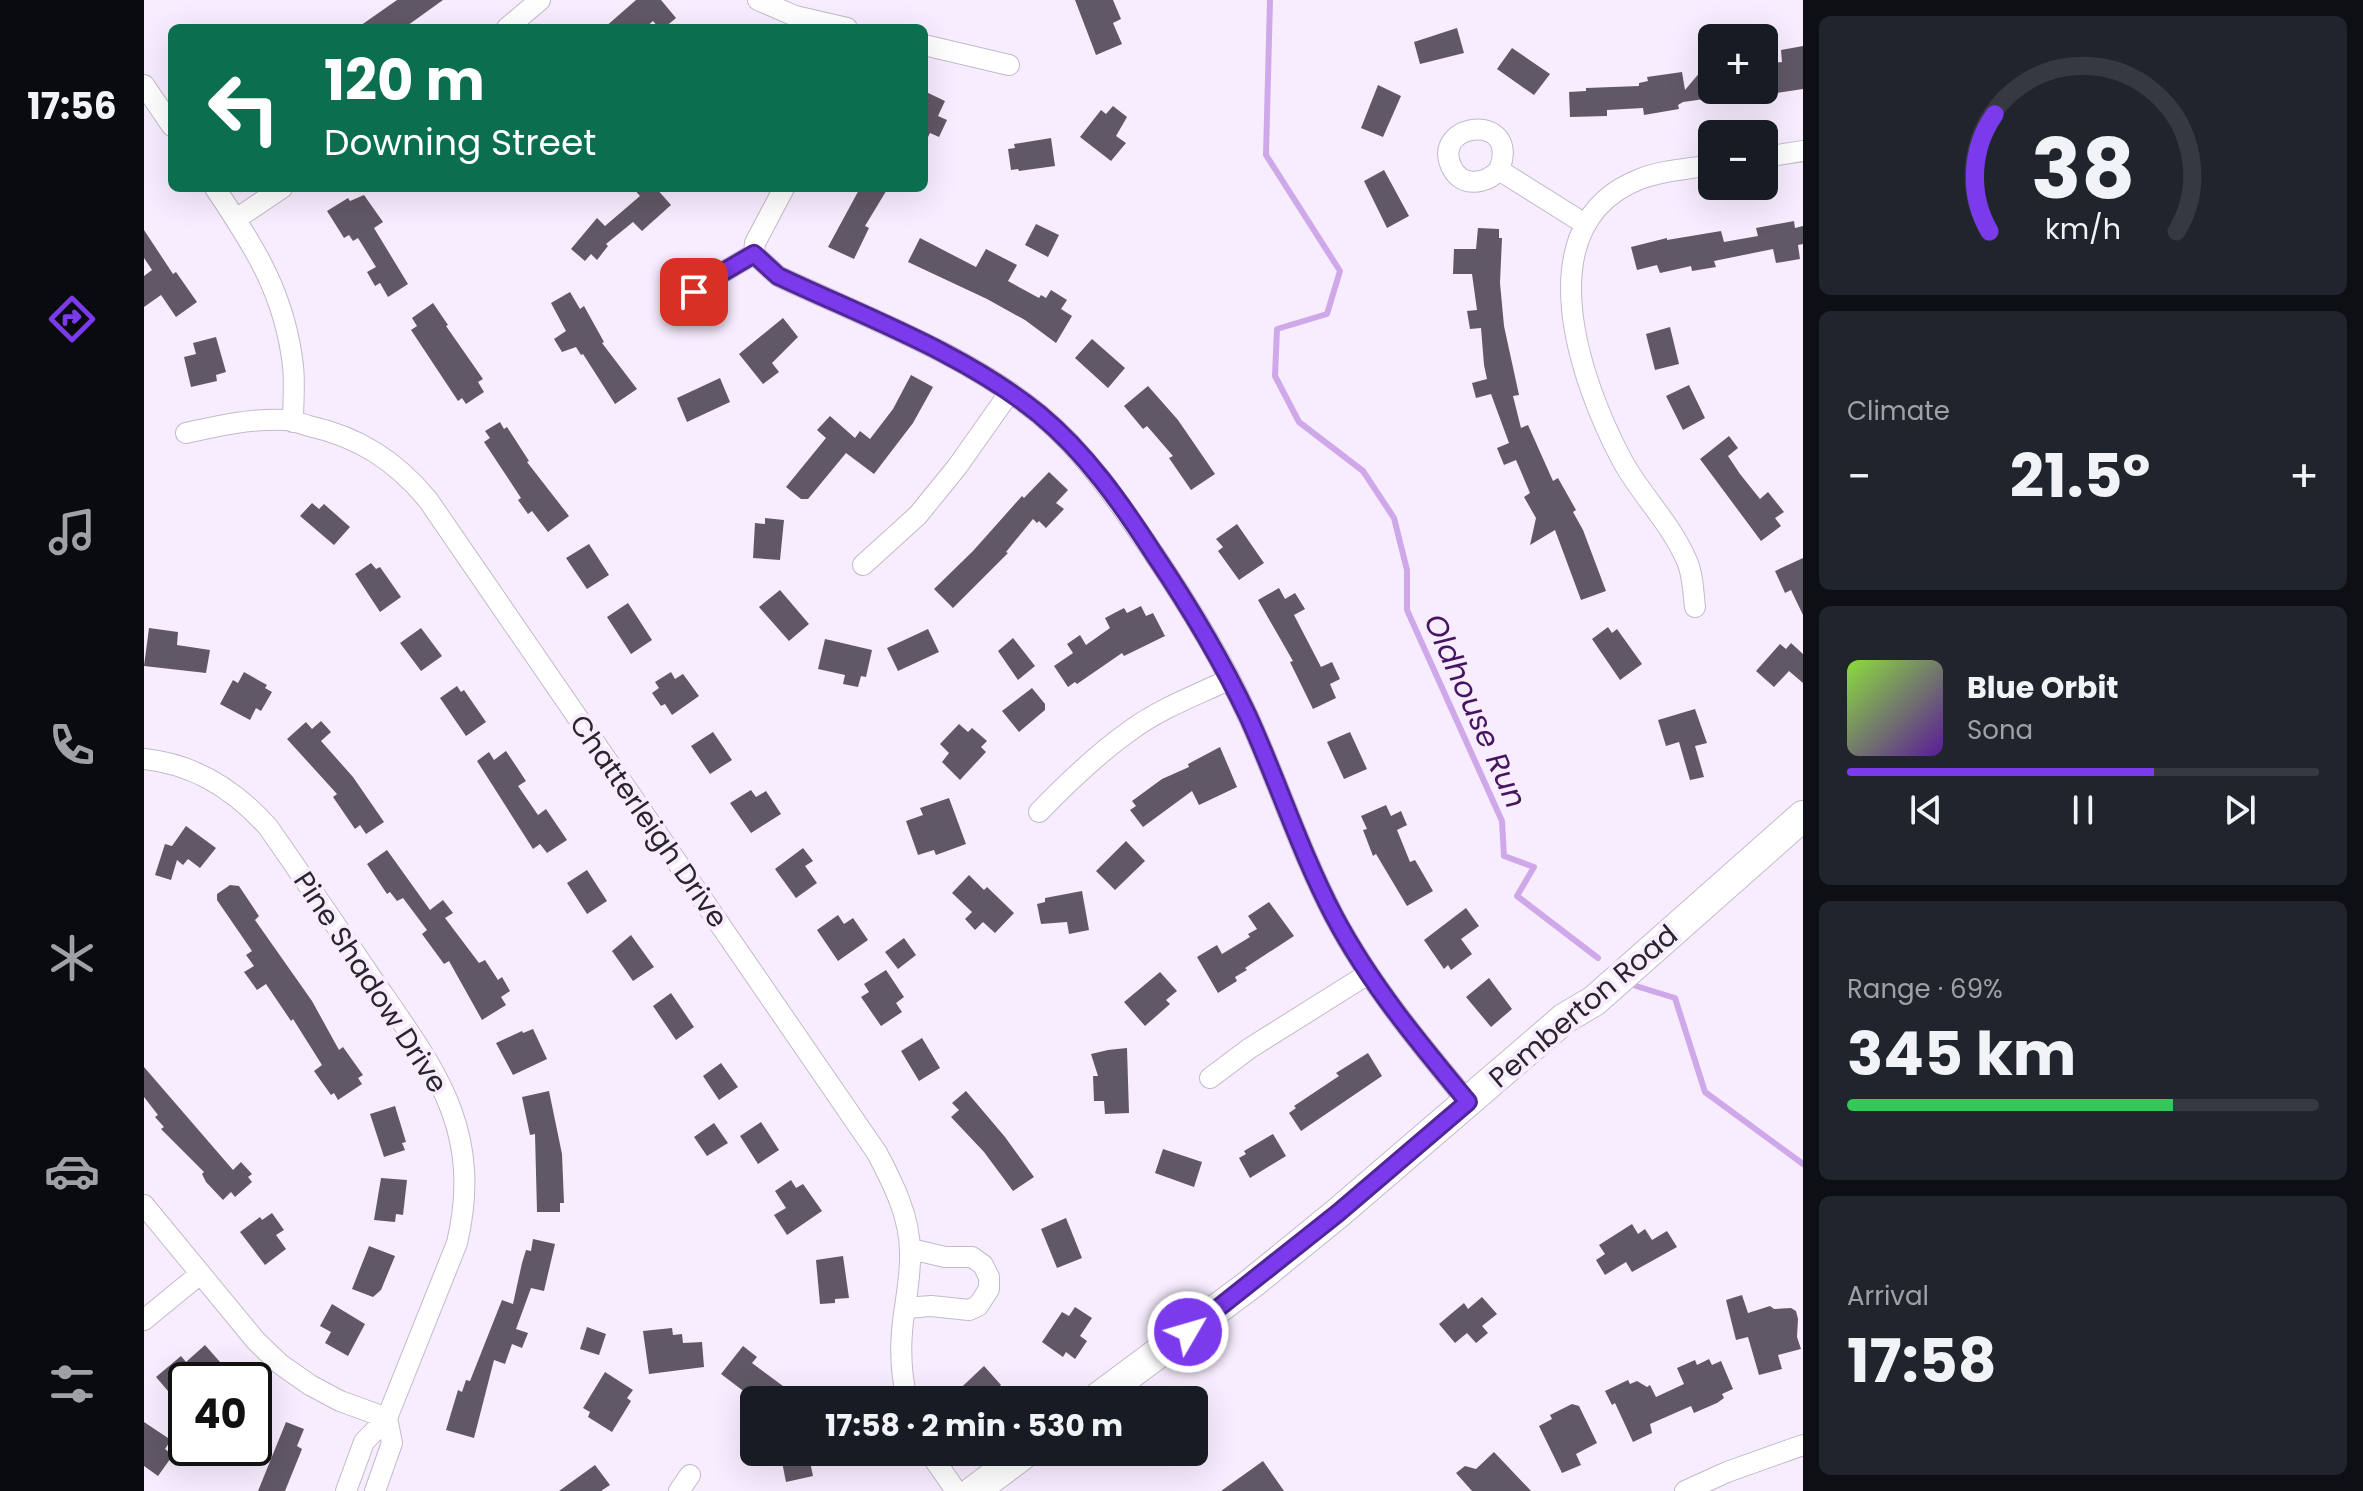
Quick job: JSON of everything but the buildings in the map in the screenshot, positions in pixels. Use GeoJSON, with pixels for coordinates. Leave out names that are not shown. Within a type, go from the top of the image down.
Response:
{"type":"FeatureCollection","features":[{"type":"Feature","properties":{"kind":"street"},"geometry":{"type":"LineString","coordinates":[[512,24],[540,0]]}},
{"type":"Feature","properties":{"kind":"street"},"geometry":{"type":"LineString","coordinates":[[758,0],[795,16],[830,24]]}},
{"type":"Feature","properties":{"kind":"street"},"geometry":{"type":"LineString","coordinates":[[928,46],[1009,65]]}},
{"type":"Feature","properties":{"kind":"street"},"geometry":{"type":"LineString","coordinates":[[144,85],[168,120]]}},
{"type":"Feature","properties":{"kind":"street"},"geometry":{"type":"LineString","coordinates":[[1778,155],[1803,151]]}},
{"type":"Feature","properties":{"kind":"street"},"geometry":{"type":"LineString","coordinates":[[1695,607],[1686,558],[1624,463],[1586,373],[1570,300],[1570,273],[1576,243],[1585,224],[1602,203],[1641,179],[1698,168]]}},
{"type":"Feature","properties":{"kind":"street"},"geometry":{"type":"LineString","coordinates":[[1499,170],[1585,224]]}},
{"type":"Feature","properties":{"kind":"street"},"geometry":{"type":"LineString","coordinates":[[218,192],[267,270],[282,308],[293,369],[293,422]]}},
{"type":"Feature","properties":{"kind":"street"},"geometry":{"type":"LineString","coordinates":[[236,219],[276,192]]}},
{"type":"Feature","properties":{"kind":"street"},"geometry":{"type":"LineString","coordinates":[[754,254],[755,243],[782,192]]}},
{"type":"Feature","properties":{"kind":"street"},"geometry":{"type":"LineString","coordinates":[[676,306],[713,278],[754,254]]}},
{"type":"Feature","properties":{"kind":"street"},"geometry":{"type":"LineString","coordinates":[[754,254],[778,276],[958,361],[1010,392],[1042,416],[1077,450],[1117,498],[1198,620],[1230,679],[1308,863],[1368,974],[1409,1031],[1468,1102]]}},
{"type":"Feature","properties":{"kind":"street"},"geometry":{"type":"LineString","coordinates":[[863,565],[918,515],[957,467],[1010,392]]}},
{"type":"Feature","properties":{"kind":"street","name":"Chatterleigh Drive"},"geometry":{"type":"LineString","coordinates":[[186,433],[235,424],[286,420],[349,437],[372,449],[412,480],[428,500],[877,1153],[901,1203],[911,1249],[902,1333],[905,1386]]}},
{"type":"Feature","properties":{"kind":"street"},"geometry":{"type":"LineString","coordinates":[[1039,812],[1080,771],[1132,729],[1230,679]]}},
{"type":"Feature","properties":{"kind":"street","name":"Pine Shadow Drive"},"geometry":{"type":"LineString","coordinates":[[144,759],[186,769],[217,782],[235,794],[261,819],[434,1069],[447,1094],[461,1141],[464,1164],[462,1222],[442,1284],[387,1418],[364,1442],[346,1491]]}},
{"type":"Feature","properties":{"kind":"street","name":"Pemberton Road"},"geometry":{"type":"LineString","coordinates":[[1114,1386],[1252,1283],[1565,1018],[1594,1001],[1803,816]]}},
{"type":"Feature","properties":{"kind":"street"},"geometry":{"type":"LineString","coordinates":[[1210,1078],[1250,1048],[1368,974]]}},
{"type":"Feature","properties":{"kind":"street"},"geometry":{"type":"LineString","coordinates":[[144,1205],[256,1341],[280,1364],[340,1401],[387,1418]]}},
{"type":"Feature","properties":{"kind":"street"},"geometry":{"type":"LineString","coordinates":[[906,1308],[931,1306],[969,1310],[978,1306],[989,1289],[989,1277],[983,1265],[972,1257],[945,1257],[911,1249]]}},
{"type":"Feature","properties":{"kind":"street"},"geometry":{"type":"LineString","coordinates":[[144,1320],[200,1274]]}},
{"type":"Feature","properties":{"kind":"street","name":"Pine Shadow Drive"},"geometry":{"type":"LineString","coordinates":[[375,1491],[392,1443],[387,1418]]}},
{"type":"Feature","properties":{"kind":"street"},"geometry":{"type":"LineString","coordinates":[[1685,1491],[1803,1445]]}},
{"type":"Feature","properties":{"kind":"street"},"geometry":{"type":"LineString","coordinates":[[939,1466],[956,1491]]}},
{"type":"Feature","properties":{"kind":"street"},"geometry":{"type":"LineString","coordinates":[[974,1491],[1007,1466]]}},
{"type":"Feature","properties":{"kind":"waterway","name":"Oldhouse Run"},"geometry":{"type":"LineString","coordinates":[[1270,0],[1266,155],[1340,271],[1327,314],[1277,329],[1275,376],[1299,422],[1363,471],[1394,518],[1407,570],[1407,610],[1502,821],[1504,856],[1534,867],[1517,896],[1598,958]]}},
{"type":"Feature","properties":{"kind":"waterway","name":"Oldhouse Run"},"geometry":{"type":"LineString","coordinates":[[1636,986],[1675,998],[1705,1092],[1803,1164]]}},
{"type":"Feature","properties":{"kind":"route"},"geometry":{"type":"LineString","coordinates":[[694,292],[754,254],[778,276],[958,361],[1010,392],[1042,416],[1077,450],[1117,498],[1198,620],[1249,719],[1308,863],[1368,974],[1409,1031],[1468,1102],[1338,1213],[1188,1332]]}}]}
